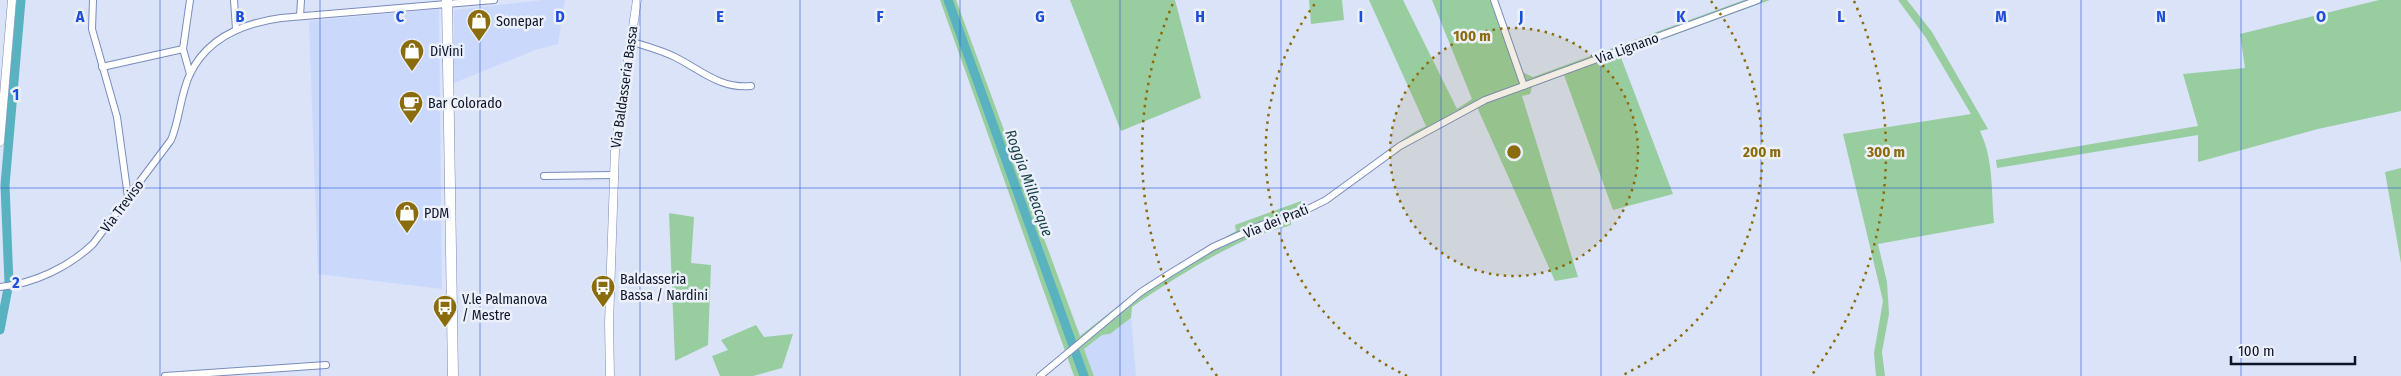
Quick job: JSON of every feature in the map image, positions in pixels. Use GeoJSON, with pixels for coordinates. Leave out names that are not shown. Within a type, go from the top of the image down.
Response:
{"type":"FeatureCollection","features":[{"type":"Feature","properties":{"kind":"main road"},"geometry":{"type":"LineString","coordinates":[[447,2],[453,376]]}},
{"type":"Feature","properties":{"kind":"street"},"geometry":{"type":"LineString","coordinates":[[0,142],[12,0]]}},
{"type":"Feature","properties":{"kind":"street"},"geometry":{"type":"LineString","coordinates":[[93,0],[92,29],[117,117],[128,197]]}},
{"type":"Feature","properties":{"kind":"street","name":"Via Treviso"},"geometry":{"type":"LineString","coordinates":[[190,0],[183,49],[190,74]]}},
{"type":"Feature","properties":{"kind":"street"},"geometry":{"type":"LineString","coordinates":[[234,0],[236,29]]}},
{"type":"Feature","properties":{"kind":"street"},"geometry":{"type":"LineString","coordinates":[[300,16],[301,0]]}},
{"type":"Feature","properties":{"kind":"street","name":"Via Treviso"},"geometry":{"type":"LineString","coordinates":[[2,287],[14,286],[57,269],[77,258],[93,244],[171,140],[190,74],[205,52],[236,29],[267,20],[300,16],[447,2],[494,0]]}},
{"type":"Feature","properties":{"kind":"street","name":"Via Baldasseria Bassa"},"geometry":{"type":"LineString","coordinates":[[610,376],[608,324],[613,175],[617,127],[637,0]]}},
{"type":"Feature","properties":{"kind":"street"},"geometry":{"type":"LineString","coordinates":[[1494,0],[1524,86]]}},
{"type":"Feature","properties":{"kind":"street","name":"Via Lignano"},"geometry":{"type":"LineString","coordinates":[[1524,86],[1758,0]]}},
{"type":"Feature","properties":{"kind":"street"},"geometry":{"type":"LineString","coordinates":[[630,41],[675,57],[720,83],[735,87],[751,86]]}},
{"type":"Feature","properties":{"kind":"street"},"geometry":{"type":"LineString","coordinates":[[102,67],[183,49]]}},
{"type":"Feature","properties":{"kind":"street","name":"Via dei Prati"},"geometry":{"type":"LineString","coordinates":[[1040,376],[1141,292],[1213,247],[1262,225],[1296,215],[1326,200],[1400,146],[1485,100],[1524,86]]}},
{"type":"Feature","properties":{"kind":"street"},"geometry":{"type":"LineString","coordinates":[[544,176],[613,175]]}},
{"type":"Feature","properties":{"kind":"street"},"geometry":{"type":"LineString","coordinates":[[165,376],[265,373],[326,365]]}},
{"type":"Feature","properties":{"kind":"shaded area"},"geometry":{"type":"Polygon","coordinates":[[[543,0],[565,0],[558,44],[535,50],[454,83],[454,10],[543,0]]]}},
{"type":"Feature","properties":{"kind":"shaded area"},"geometry":{"type":"Polygon","coordinates":[[[439,9],[442,289],[318,274],[309,21],[439,9]]]}},
{"type":"Feature","properties":{"kind":"shaded area"},"geometry":{"type":"Polygon","coordinates":[[[1131,318],[1136,376],[1094,376],[1084,349],[1102,335],[1110,334],[1131,318]]]}},
{"type":"Feature","properties":{"kind":"green space"},"geometry":{"type":"Polygon","coordinates":[[[940,0],[956,0],[1080,336],[1146,284],[1236,231],[1235,225],[1301,201],[1302,208],[1320,199],[1344,185],[1405,138],[1426,126],[1369,0],[1403,0],[1457,109],[1472,99],[1432,0],[1497,0],[1522,72],[1533,77],[1744,0],[1770,0],[1620,55],[1673,194],[1613,210],[1564,75],[1532,87],[1530,94],[1522,96],[1578,277],[1555,281],[1477,107],[1393,153],[1321,206],[1291,220],[1291,225],[1255,236],[1234,245],[1146,297],[1132,307],[1131,318],[1110,334],[1102,335],[1084,349],[1094,376],[1074,376],[940,0]]]}},
{"type":"Feature","properties":{"kind":"green space"},"geometry":{"type":"Polygon","coordinates":[[[1070,0],[1175,0],[1201,98],[1121,131],[1070,0]]]}},
{"type":"Feature","properties":{"kind":"green space"},"geometry":{"type":"Polygon","coordinates":[[[1309,0],[1342,0],[1344,20],[1311,24],[1309,0]]]}},
{"type":"Feature","properties":{"kind":"green space"},"geometry":{"type":"Polygon","coordinates":[[[1898,0],[1907,0],[1932,32],[1988,129],[1980,131],[1990,165],[1994,223],[1878,244],[1887,282],[1889,314],[1882,352],[1885,376],[1876,376],[1874,353],[1883,301],[1843,134],[1971,114],[1926,38],[1898,0]]]}},
{"type":"Feature","properties":{"kind":"green space"},"geometry":{"type":"Polygon","coordinates":[[[2379,0],[2401,0],[2401,111],[2318,129],[2198,162],[2198,135],[1997,168],[1996,160],[2198,126],[2183,74],[2245,68],[2240,34],[2379,0]]]}},
{"type":"Feature","properties":{"kind":"green space"},"geometry":{"type":"Polygon","coordinates":[[[2401,168],[2401,263],[2385,172],[2401,168]]]}},
{"type":"Feature","properties":{"kind":"green space"},"geometry":{"type":"Polygon","coordinates":[[[669,213],[694,217],[691,263],[711,265],[708,345],[675,361],[669,213]]]}},
{"type":"Feature","properties":{"kind":"green space"},"geometry":{"type":"Polygon","coordinates":[[[756,325],[764,337],[793,334],[782,368],[753,376],[720,376],[712,356],[728,350],[721,340],[756,325]]]}},
{"type":"Feature","properties":{"kind":"waterway"},"geometry":{"type":"LineString","coordinates":[[0,330],[9,283],[5,185],[21,0]]}},
{"type":"Feature","properties":{"kind":"waterway","name":"Roggia Milleacque"},"geometry":{"type":"LineString","coordinates":[[948,0],[1084,376]]}},
{"type":"Feature","properties":{"kind":"place","name":"Sonepar"},"geometry":{"type":"Point","coordinates":[479,42]}},
{"type":"Feature","properties":{"kind":"place","name":"DiVini"},"geometry":{"type":"Point","coordinates":[412,72]}},
{"type":"Feature","properties":{"kind":"place","name":"Bar Colorado"},"geometry":{"type":"Point","coordinates":[411,124]}},
{"type":"Feature","properties":{"kind":"place","name":"PDM"},"geometry":{"type":"Point","coordinates":[407,234]}},
{"type":"Feature","properties":{"kind":"place","name":"Baldasseria Bassa / Nardini"},"geometry":{"type":"Point","coordinates":[603,308]}},
{"type":"Feature","properties":{"kind":"place","name":"V.le Palmanova / Mestre"},"geometry":{"type":"Point","coordinates":[445,328]}}]}
